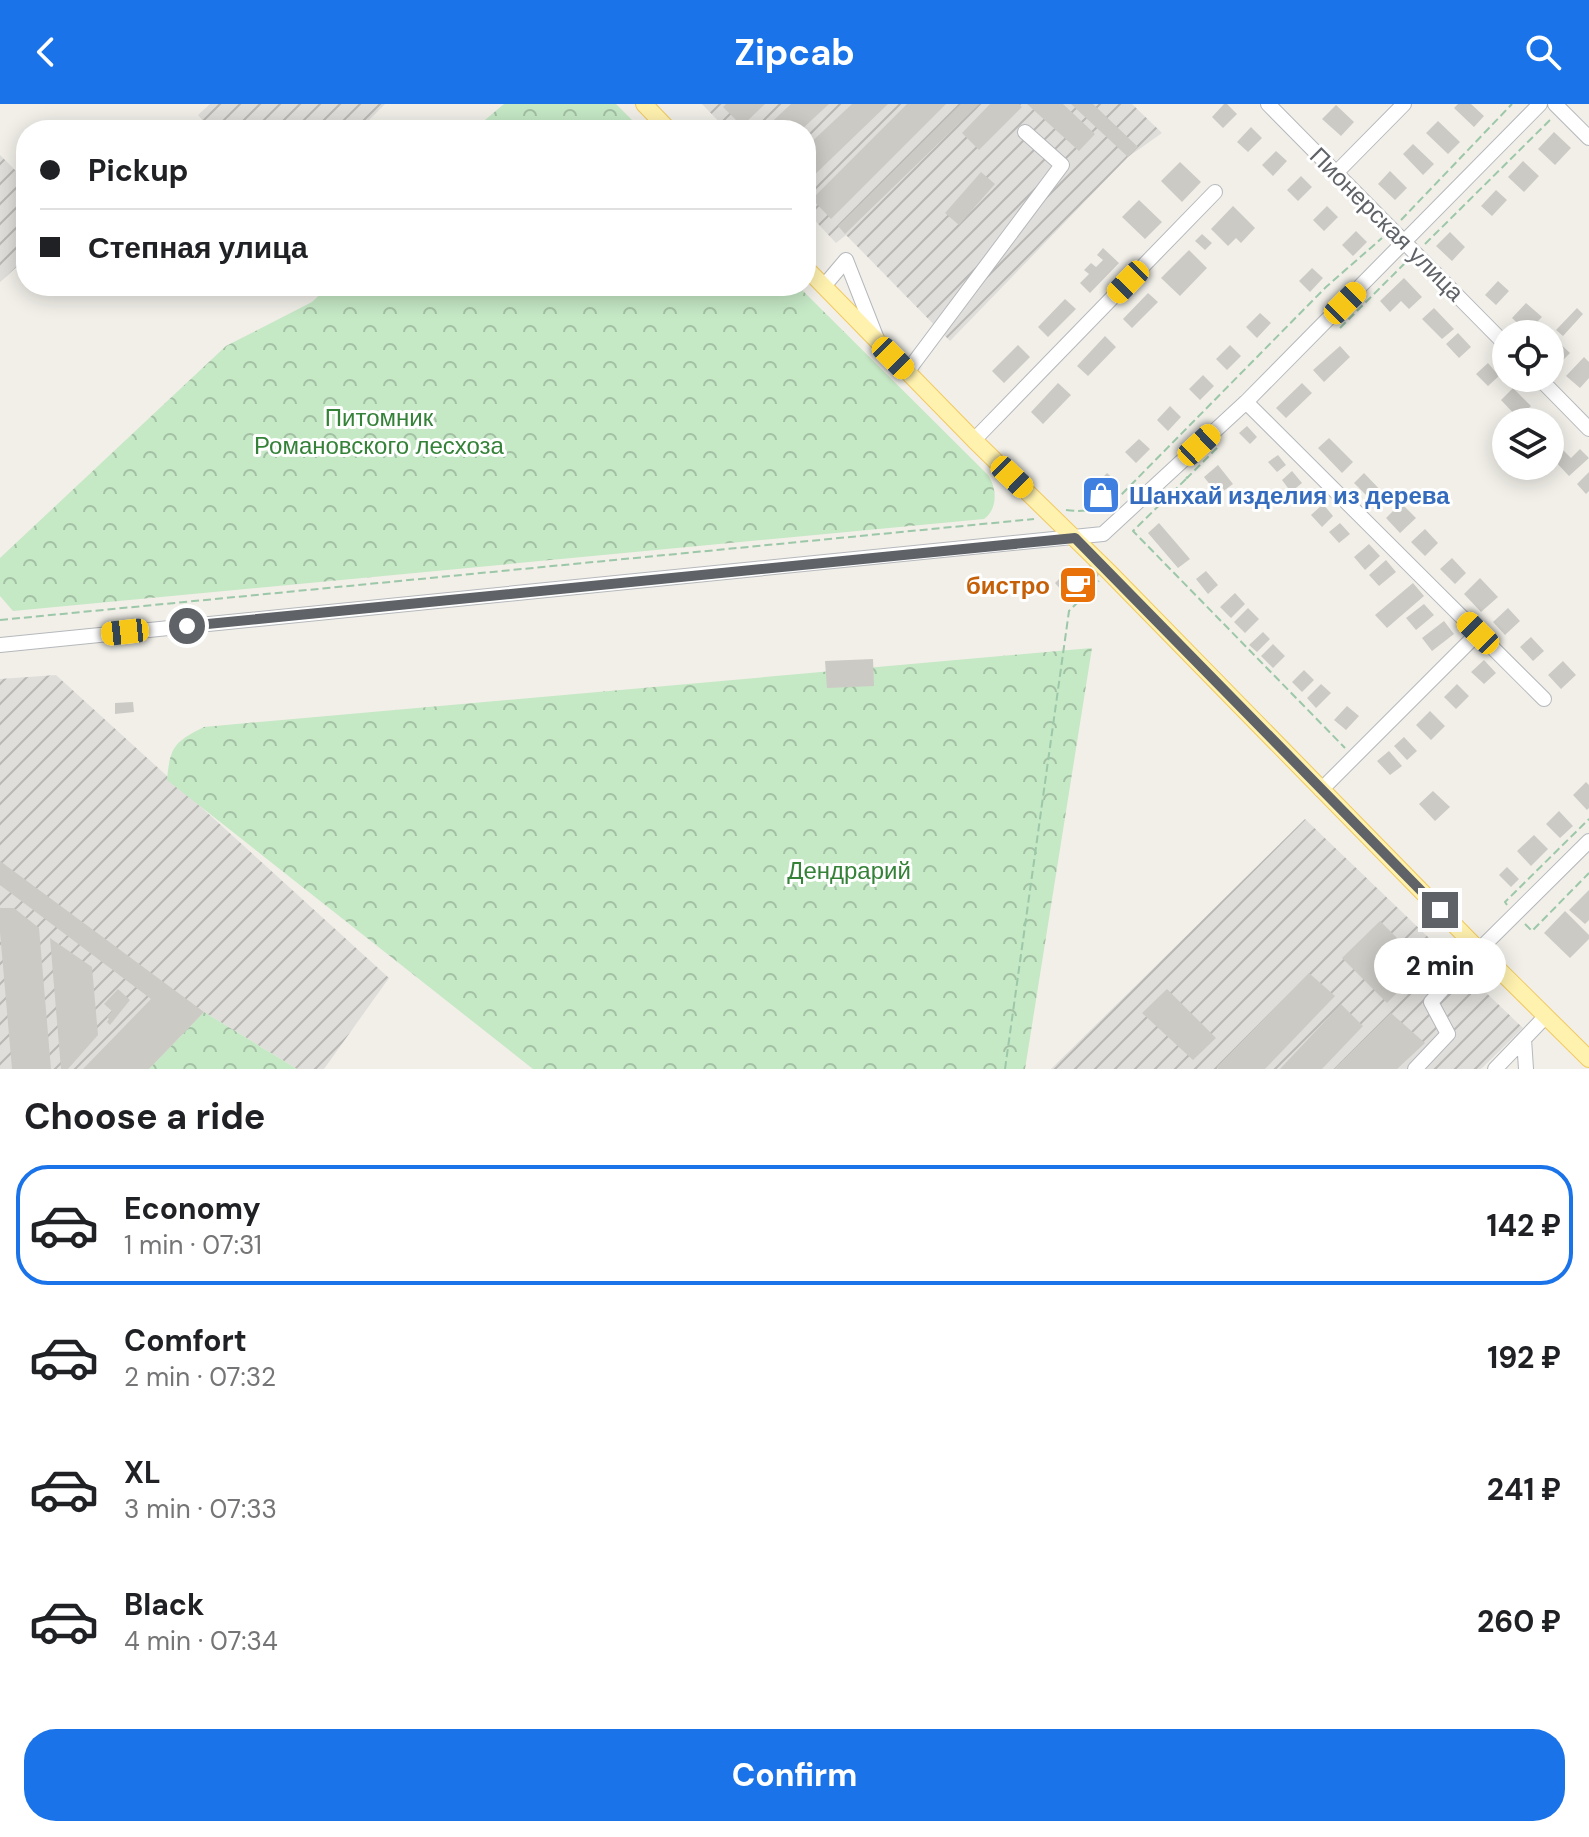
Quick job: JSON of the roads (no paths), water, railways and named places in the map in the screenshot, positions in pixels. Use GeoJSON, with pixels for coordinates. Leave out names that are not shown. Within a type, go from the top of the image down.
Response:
{"type":"FeatureCollection","features":[{"type":"Feature","properties":{"kind":"main road"},"geometry":{"type":"LineString","coordinates":[[644,104],[659,120]]}},
{"type":"Feature","properties":{"kind":"main road"},"geometry":{"type":"LineString","coordinates":[[816,278],[1589,1059]]}},
{"type":"Feature","properties":{"kind":"street","name":"Пионерская улица"},"geometry":{"type":"LineString","coordinates":[[1268,104],[1395,227],[1405,243],[1492,331]]}},
{"type":"Feature","properties":{"kind":"street"},"geometry":{"type":"LineString","coordinates":[[1336,173],[1404,104]]}},
{"type":"Feature","properties":{"kind":"street"},"geometry":{"type":"LineString","coordinates":[[0,645],[1103,534],[1246,402],[1540,104]]}},
{"type":"Feature","properties":{"kind":"street"},"geometry":{"type":"LineString","coordinates":[[1555,104],[1589,138]]}},
{"type":"Feature","properties":{"kind":"street"},"geometry":{"type":"LineString","coordinates":[[907,372],[1062,165],[1025,132]]}},
{"type":"Feature","properties":{"kind":"street"},"geometry":{"type":"LineString","coordinates":[[974,440],[1215,192]]}},
{"type":"Feature","properties":{"kind":"street"},"geometry":{"type":"LineString","coordinates":[[824,286],[846,260],[879,343]]}},
{"type":"Feature","properties":{"kind":"street"},"geometry":{"type":"LineString","coordinates":[[1553,392],[1589,429]]}},
{"type":"Feature","properties":{"kind":"street"},"geometry":{"type":"LineString","coordinates":[[1246,402],[1544,699]]}},
{"type":"Feature","properties":{"kind":"street"},"geometry":{"type":"LineString","coordinates":[[1321,790],[1478,633]]}},
{"type":"Feature","properties":{"kind":"street"},"geometry":{"type":"LineString","coordinates":[[1415,1069],[1448,1034],[1431,1002],[1589,841]]}},
{"type":"Feature","properties":{"kind":"street"},"geometry":{"type":"LineString","coordinates":[[1495,1069],[1546,1016]]}},
{"type":"Feature","properties":{"kind":"street"},"geometry":{"type":"LineString","coordinates":[[1524,1039],[1526,1069]]}},
{"type":"Feature","properties":{"kind":"place","name":"Шанхай изделия из дерева"},"geometry":{"type":"Point","coordinates":[1101,495]}},
{"type":"Feature","properties":{"kind":"place","name":"бистро"},"geometry":{"type":"Point","coordinates":[1078,585]}},
{"type":"Feature","properties":{"kind":"park label","name":"Питомник Романовского лесхоза"},"geometry":{"type":"Point","coordinates":[379,431]}},
{"type":"Feature","properties":{"kind":"park label","name":"Дендрарий"},"geometry":{"type":"Point","coordinates":[849,870]}}]}
